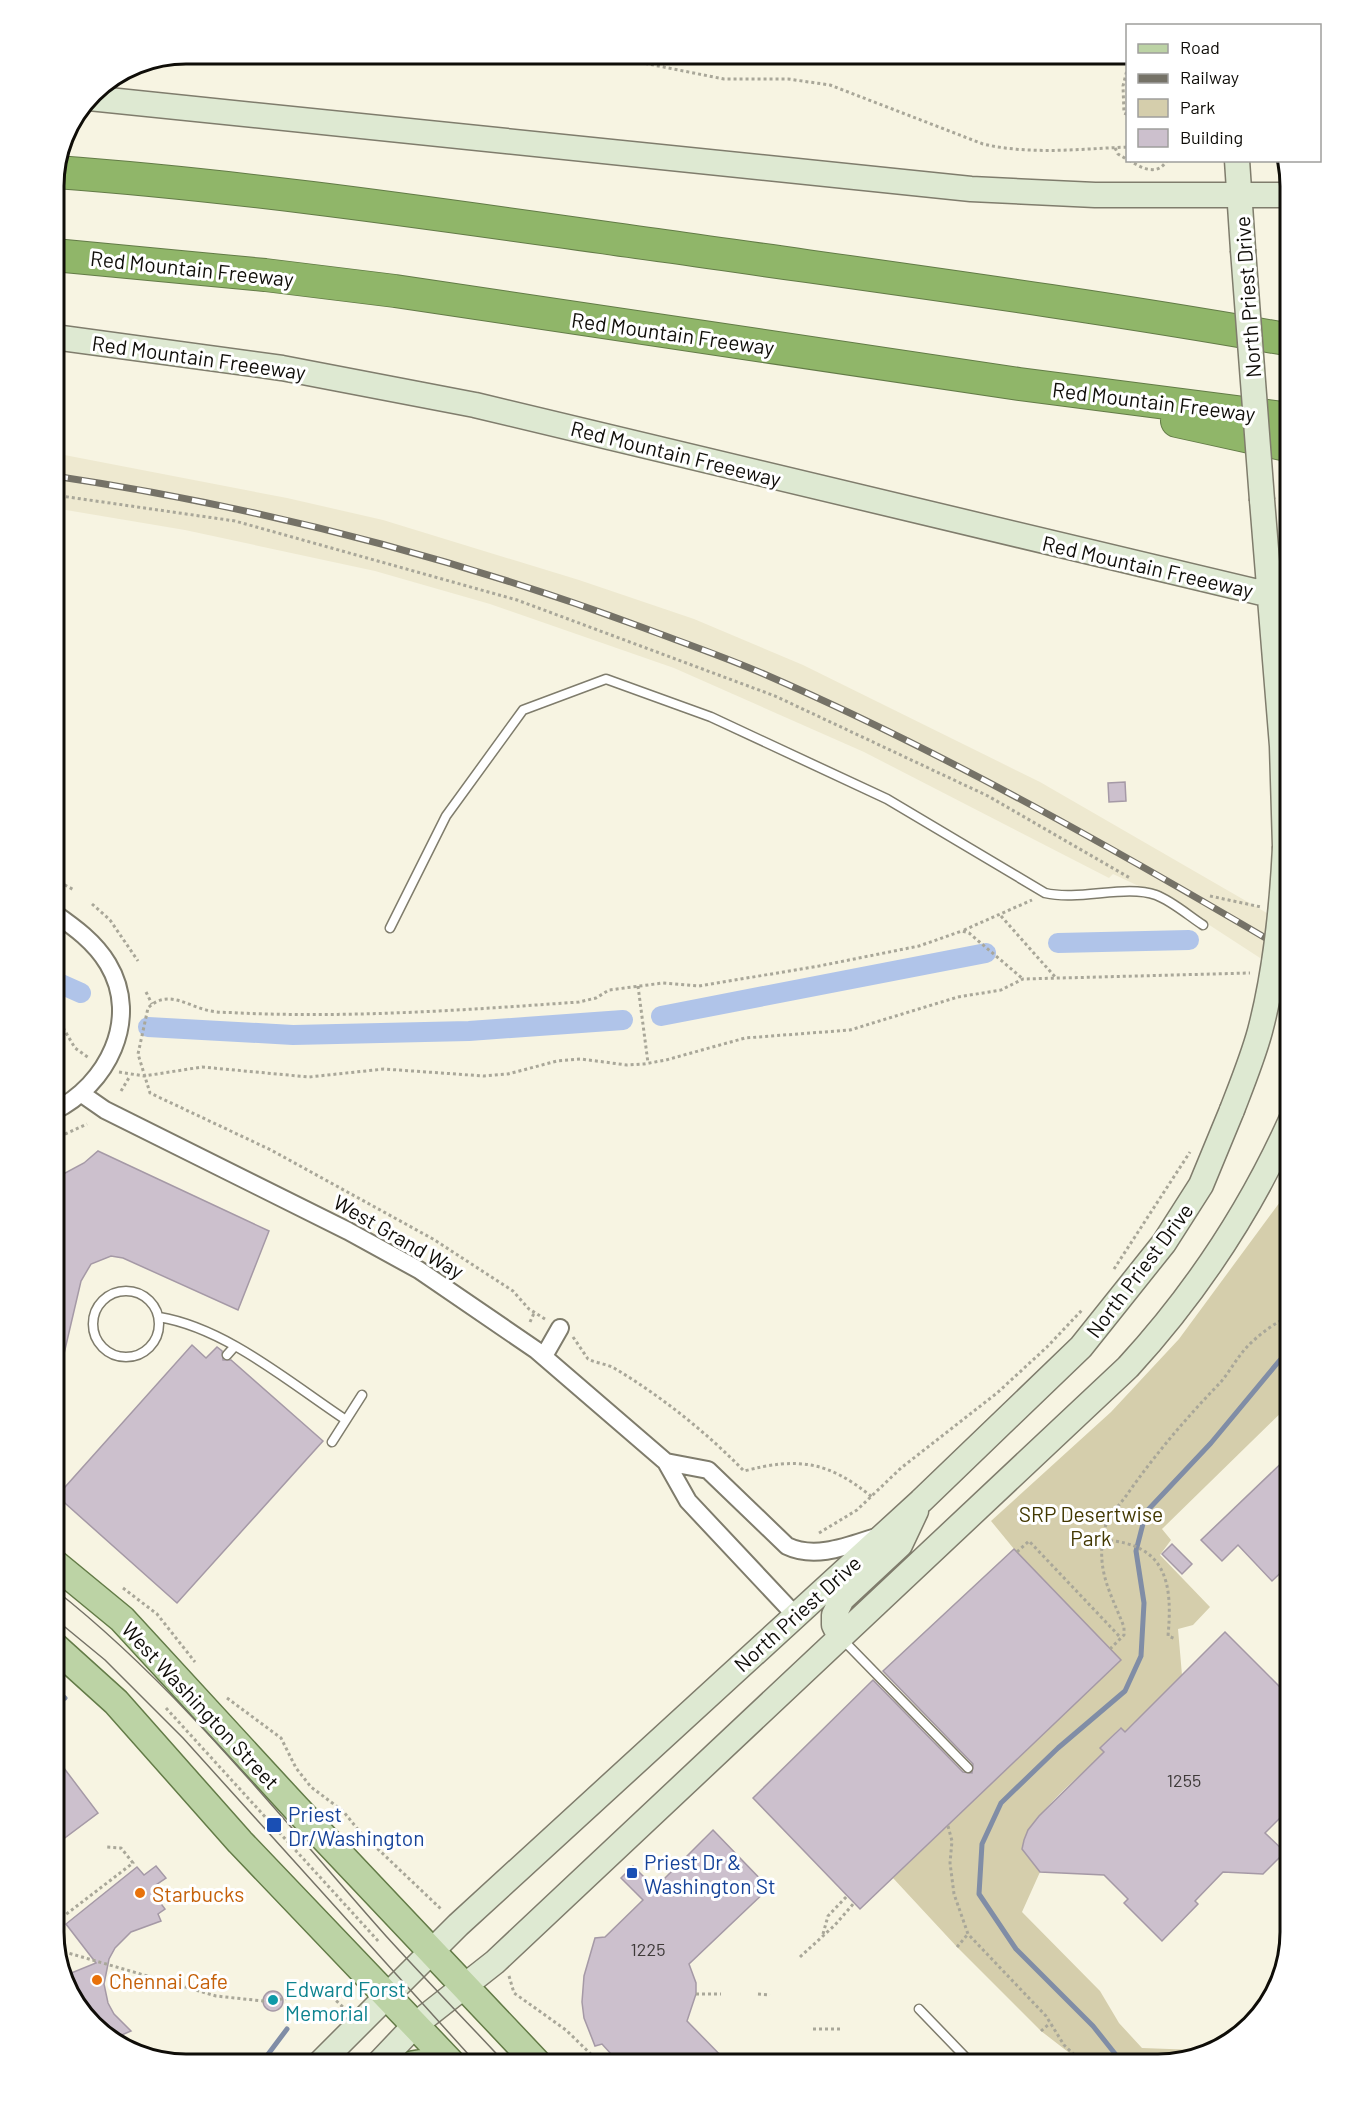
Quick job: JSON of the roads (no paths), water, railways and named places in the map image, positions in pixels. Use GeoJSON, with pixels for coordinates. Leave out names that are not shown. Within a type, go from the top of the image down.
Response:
{"type":"FeatureCollection","features":[{"type":"Feature","properties":{"kind":"highway"},"geometry":{"type":"LineString","coordinates":[[66,173],[304,196],[1139,313],[1280,338]]}},
{"type":"Feature","properties":{"kind":"highway","name":"Red Mountain Freeway"},"geometry":{"type":"LineString","coordinates":[[65,256],[265,275],[384,290],[1019,384],[1280,418]]}},
{"type":"Feature","properties":{"kind":"highway"},"geometry":{"type":"LineString","coordinates":[[1139,313],[1280,317]]}},
{"type":"Feature","properties":{"kind":"highway"},"geometry":{"type":"LineString","coordinates":[[1019,384],[1280,443]]}},
{"type":"Feature","properties":{"kind":"main road"},"geometry":{"type":"LineString","coordinates":[[102,99],[971,189],[1083,195],[1280,195]]}},
{"type":"Feature","properties":{"kind":"main road","name":"North Priest Drive"},"geometry":{"type":"LineString","coordinates":[[1237,162],[1262,500],[1280,597]]}},
{"type":"Feature","properties":{"kind":"main road","name":"Red Mountain Freeeway"},"geometry":{"type":"LineString","coordinates":[[65,338],[282,368],[475,405],[1280,597]]}},
{"type":"Feature","properties":{"kind":"main road","name":"North Priest Drive"},"geometry":{"type":"LineString","coordinates":[[329,2054],[431,1951],[921,1501],[1081,1347],[1123,1298],[1164,1243],[1201,1185],[1232,1110],[1259,1032],[1273,970],[1280,925]]}},
{"type":"Feature","properties":{"kind":"main road"},"geometry":{"type":"LineString","coordinates":[[387,2054],[415,2025],[495,1962],[1107,1389],[1149,1345],[1226,1243],[1257,1191],[1280,1143]]}},
{"type":"Feature","properties":{"kind":"main road"},"geometry":{"type":"LineString","coordinates":[[840,1637],[834,1625],[834,1615],[842,1599],[900,1545],[921,1501]]}},
{"type":"Feature","properties":{"kind":"main road","name":"West Washington Street"},"geometry":{"type":"LineString","coordinates":[[64,1558],[529,2054]]}},
{"type":"Feature","properties":{"kind":"main road"},"geometry":{"type":"LineString","coordinates":[[64,1655],[116,1702],[240,1842],[443,2054]]}},
{"type":"Feature","properties":{"kind":"street"},"geometry":{"type":"LineString","coordinates":[[64,1105],[82,1094],[108,1062],[119,1024],[119,1001],[109,965],[85,937],[65,921]]}},
{"type":"Feature","properties":{"kind":"street","name":"West Grand Way"},"geometry":{"type":"LineString","coordinates":[[82,1094],[105,1110],[348,1231],[419,1270],[544,1356],[666,1462],[688,1501],[795,1615]]}},
{"type":"Feature","properties":{"kind":"street"},"geometry":{"type":"LineString","coordinates":[[544,1356],[560,1328]]}},
{"type":"Feature","properties":{"kind":"street"},"geometry":{"type":"LineString","coordinates":[[666,1462],[708,1470],[786,1546],[799,1552],[844,1547],[884,1534]]}},
{"type":"Feature","properties":{"kind":"lane"},"geometry":{"type":"LineString","coordinates":[[390,928],[446,816],[523,710],[606,678],[711,717],[887,799],[1045,893],[1061,897],[1138,892],[1160,898],[1203,925]]}},
{"type":"Feature","properties":{"kind":"lane"},"geometry":{"type":"LineString","coordinates":[[159,1317],[156,1340],[140,1354],[130,1358],[109,1353],[101,1346],[93,1327],[98,1306],[115,1293],[126,1291],[147,1298],[159,1317],[180,1321],[236,1346],[346,1420]]}},
{"type":"Feature","properties":{"kind":"lane"},"geometry":{"type":"LineString","coordinates":[[226,1355],[236,1346]]}},
{"type":"Feature","properties":{"kind":"lane"},"geometry":{"type":"LineString","coordinates":[[332,1443],[362,1395]]}},
{"type":"Feature","properties":{"kind":"lane"},"geometry":{"type":"LineString","coordinates":[[840,1637],[968,1768]]}},
{"type":"Feature","properties":{"kind":"lane"},"geometry":{"type":"LineString","coordinates":[[919,2009],[962,2054]]}},
{"type":"Feature","properties":{"kind":"waterway"},"geometry":{"type":"LineString","coordinates":[[1058,943],[1189,940]]}},
{"type":"Feature","properties":{"kind":"waterway"},"geometry":{"type":"LineString","coordinates":[[661,1016],[986,953]]}},
{"type":"Feature","properties":{"kind":"waterway"},"geometry":{"type":"LineString","coordinates":[[65,986],[81,993]]}},
{"type":"Feature","properties":{"kind":"waterway"},"geometry":{"type":"LineString","coordinates":[[148,1027],[293,1035],[469,1031],[623,1020]]}},
{"type":"Feature","properties":{"kind":"waterway"},"geometry":{"type":"LineString","coordinates":[[1115,2054],[1093,2026],[1016,1949],[979,1894],[982,1844],[1001,1803],[1058,1748],[1125,1691],[1141,1656],[1144,1603],[1136,1551],[1146,1512],[1211,1443],[1280,1360]]}},
{"type":"Feature","properties":{"kind":"waterway"},"geometry":{"type":"LineString","coordinates":[[268,2054],[287,2029]]}},
{"type":"Feature","properties":{"kind":"tram line"},"geometry":{"type":"LineString","coordinates":[[64,1597],[144,1668],[228,1755],[386,1936],[497,2054]]}},
{"type":"Feature","properties":{"kind":"tram line"},"geometry":{"type":"LineString","coordinates":[[64,1626],[105,1660],[183,1738],[468,2054]]}},
{"type":"Feature","properties":{"kind":"railway"},"geometry":{"type":"LineString","coordinates":[[65,478],[205,502],[427,557],[572,602],[719,656],[832,705],[966,770],[1097,841],[1280,947]]}},
{"type":"Feature","properties":{"kind":"place","name":"Priest Dr/Washington"},"geometry":{"type":"Point","coordinates":[274,1825]}},
{"type":"Feature","properties":{"kind":"place","name":"Priest Dr & Washington St"},"geometry":{"type":"Point","coordinates":[632,1873]}},
{"type":"Feature","properties":{"kind":"place","name":"Starbucks"},"geometry":{"type":"Point","coordinates":[140,1893]}},
{"type":"Feature","properties":{"kind":"place","name":"Chennai Cafe"},"geometry":{"type":"Point","coordinates":[97,1980]}},
{"type":"Feature","properties":{"kind":"place","name":"Edward Forst Memorial"},"geometry":{"type":"Point","coordinates":[273,2000]}},
{"type":"Feature","properties":{"kind":"park label","name":"SRP Desertwise Park"},"geometry":{"type":"Point","coordinates":[1091,1525]}}]}
